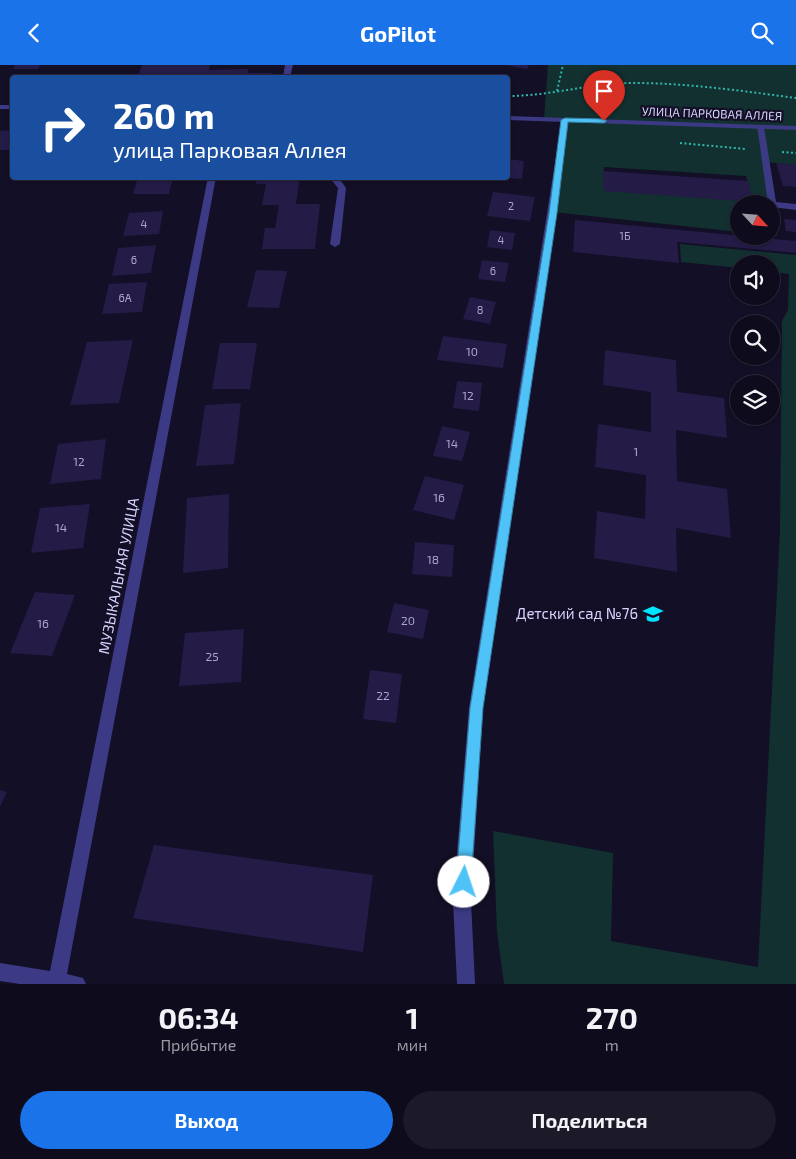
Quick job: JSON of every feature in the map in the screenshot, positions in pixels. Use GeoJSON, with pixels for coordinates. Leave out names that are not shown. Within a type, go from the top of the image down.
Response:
{"type":"FeatureCollection","features":[{"type":"Feature","properties":{"kind":"street","name":"УЛИЦА ПАРКОВАЯ АЛЛЕЯ"},"geometry":{"type":"LineString","coordinates":[[510,118],[796,128]]}},
{"type":"Feature","properties":{"kind":"street"},"geometry":{"type":"LineString","coordinates":[[466,984],[462,901],[476,708],[553,213],[565,120]]}},
{"type":"Feature","properties":{"kind":"street"},"geometry":{"type":"LineString","coordinates":[[760,127],[772,204],[796,207]]}},
{"type":"Feature","properties":{"kind":"street","name":"МУЗЫКАЛЬНАЯ УЛИЦА"},"geometry":{"type":"LineString","coordinates":[[57,981],[211,180]]}},
{"type":"Feature","properties":{"kind":"street"},"geometry":{"type":"LineString","coordinates":[[335,180],[342,188],[335,245]]}},
{"type":"Feature","properties":{"kind":"street"},"geometry":{"type":"LineString","coordinates":[[0,972],[77,984]]}},
{"type":"Feature","properties":{"kind":"path"},"geometry":{"type":"LineString","coordinates":[[557,91],[563,65]]}},
{"type":"Feature","properties":{"kind":"path"},"geometry":{"type":"LineString","coordinates":[[510,96],[536,96],[557,91],[631,83],[688,85],[796,98]]}},
{"type":"Feature","properties":{"kind":"green space"},"geometry":{"type":"Polygon","coordinates":[[[548,65],[796,65],[796,165],[764,162],[770,195],[751,195],[746,176],[604,167],[604,190],[730,199],[730,231],[553,212],[565,120],[544,119],[548,65]]]}},
{"type":"Feature","properties":{"kind":"green space"},"geometry":{"type":"Polygon","coordinates":[[[680,244],[796,255],[796,984],[504,984],[497,932],[493,831],[613,853],[611,941],[758,967],[780,531],[782,321],[788,310],[789,274],[780,273],[780,255],[730,255],[730,267],[681,262],[680,244]]]}},
{"type":"Feature","properties":{"kind":"building"},"geometry":{"type":"Polygon","coordinates":[[[15,65],[40,65],[38,69],[13,69],[15,65]]]}},
{"type":"Feature","properties":{"kind":"building"},"geometry":{"type":"Polygon","coordinates":[[[142,65],[210,65],[209,70],[248,69],[248,73],[272,73],[272,75],[139,75],[142,65]]]}},
{"type":"Feature","properties":{"kind":"building"},"geometry":{"type":"Polygon","coordinates":[[[505,65],[529,65],[527,69],[505,65]]]}},
{"type":"Feature","properties":{"kind":"building"},"geometry":{"type":"Polygon","coordinates":[[[10,130],[10,150],[0,150],[0,131],[10,130]]]}},
{"type":"Feature","properties":{"kind":"building"},"geometry":{"type":"Polygon","coordinates":[[[510,159],[524,161],[522,179],[510,178],[510,159]]]}},
{"type":"Feature","properties":{"kind":"building"},"geometry":{"type":"Polygon","coordinates":[[[776,163],[796,165],[796,187],[783,186],[776,163]]]}},
{"type":"Feature","properties":{"kind":"building"},"geometry":{"type":"Polygon","coordinates":[[[603,171],[748,181],[751,195],[730,195],[730,200],[604,191],[603,171]]]}},
{"type":"Feature","properties":{"kind":"building"},"geometry":{"type":"Polygon","coordinates":[[[137,180],[172,180],[169,194],[133,194],[137,180]]]}},
{"type":"Feature","properties":{"kind":"building"},"geometry":{"type":"Polygon","coordinates":[[[257,180],[300,180],[296,204],[320,204],[315,249],[262,249],[265,228],[275,228],[279,205],[262,205],[266,184],[256,184],[257,180]]]}},
{"type":"Feature","properties":{"kind":"building"},"geometry":{"type":"Polygon","coordinates":[[[493,192],[535,197],[530,221],[487,216],[493,192]]]}},
{"type":"Feature","properties":{"kind":"building"},"geometry":{"type":"Polygon","coordinates":[[[163,211],[159,234],[123,236],[129,213],[163,211]]]}},
{"type":"Feature","properties":{"kind":"building"},"geometry":{"type":"Polygon","coordinates":[[[784,219],[796,220],[796,232],[786,231],[784,219]]]}},
{"type":"Feature","properties":{"kind":"building"},"geometry":{"type":"Polygon","coordinates":[[[575,220],[730,235],[730,245],[780,245],[780,239],[796,241],[796,253],[677,242],[679,263],[573,252],[575,220]]]}},
{"type":"Feature","properties":{"kind":"building"},"geometry":{"type":"Polygon","coordinates":[[[490,230],[515,233],[512,250],[487,247],[490,230]]]}},
{"type":"Feature","properties":{"kind":"building"},"geometry":{"type":"Polygon","coordinates":[[[156,245],[151,273],[112,276],[118,248],[156,245]]]}},
{"type":"Feature","properties":{"kind":"building"},"geometry":{"type":"Polygon","coordinates":[[[482,260],[509,263],[505,282],[478,279],[482,260]]]}},
{"type":"Feature","properties":{"kind":"building"},"geometry":{"type":"Polygon","coordinates":[[[256,270],[287,271],[279,308],[247,307],[256,270]]]}},
{"type":"Feature","properties":{"kind":"building"},"geometry":{"type":"Polygon","coordinates":[[[147,282],[142,312],[102,314],[109,284],[147,282]]]}},
{"type":"Feature","properties":{"kind":"building"},"geometry":{"type":"Polygon","coordinates":[[[470,297],[496,302],[490,324],[463,319],[470,297]]]}},
{"type":"Feature","properties":{"kind":"building"},"geometry":{"type":"Polygon","coordinates":[[[443,336],[507,344],[503,368],[437,360],[443,336]]]}},
{"type":"Feature","properties":{"kind":"building"},"geometry":{"type":"Polygon","coordinates":[[[133,340],[119,403],[70,405],[87,342],[133,340]]]}},
{"type":"Feature","properties":{"kind":"building"},"geometry":{"type":"Polygon","coordinates":[[[220,343],[257,343],[250,389],[212,389],[220,343]]]}},
{"type":"Feature","properties":{"kind":"building"},"geometry":{"type":"Polygon","coordinates":[[[605,350],[676,360],[677,392],[724,398],[727,438],[676,430],[677,481],[727,489],[731,538],[676,528],[677,572],[594,558],[597,511],[645,519],[646,475],[595,467],[598,424],[651,432],[651,392],[603,385],[605,350]]]}},
{"type":"Feature","properties":{"kind":"building"},"geometry":{"type":"Polygon","coordinates":[[[457,381],[482,383],[479,411],[453,408],[457,381]]]}},
{"type":"Feature","properties":{"kind":"building"},"geometry":{"type":"Polygon","coordinates":[[[241,403],[234,464],[196,466],[205,405],[241,403]]]}},
{"type":"Feature","properties":{"kind":"building"},"geometry":{"type":"Polygon","coordinates":[[[442,426],[470,432],[462,461],[433,456],[442,426]]]}},
{"type":"Feature","properties":{"kind":"building"},"geometry":{"type":"Polygon","coordinates":[[[106,439],[101,479],[50,484],[58,444],[106,439]]]}},
{"type":"Feature","properties":{"kind":"building"},"geometry":{"type":"Polygon","coordinates":[[[425,476],[464,485],[454,520],[413,510],[425,476]]]}},
{"type":"Feature","properties":{"kind":"building"},"geometry":{"type":"Polygon","coordinates":[[[229,494],[228,568],[183,573],[187,498],[229,494]]]}},
{"type":"Feature","properties":{"kind":"building"},"geometry":{"type":"Polygon","coordinates":[[[90,504],[83,548],[31,553],[40,508],[90,504]]]}},
{"type":"Feature","properties":{"kind":"building"},"geometry":{"type":"Polygon","coordinates":[[[415,542],[454,545],[452,577],[412,574],[415,542]]]}},
{"type":"Feature","properties":{"kind":"building"},"geometry":{"type":"Polygon","coordinates":[[[35,592],[75,595],[52,656],[10,653],[35,592]]]}},
{"type":"Feature","properties":{"kind":"building"},"geometry":{"type":"Polygon","coordinates":[[[394,603],[429,610],[423,639],[387,632],[394,603]]]}},
{"type":"Feature","properties":{"kind":"building"},"geometry":{"type":"Polygon","coordinates":[[[244,629],[241,682],[179,686],[185,633],[244,629]]]}},
{"type":"Feature","properties":{"kind":"building"},"geometry":{"type":"Polygon","coordinates":[[[370,670],[402,674],[396,723],[363,719],[370,670]]]}},
{"type":"Feature","properties":{"kind":"building"},"geometry":{"type":"Polygon","coordinates":[[[0,790],[7,792],[0,807],[0,790]]]}},
{"type":"Feature","properties":{"kind":"building"},"geometry":{"type":"Polygon","coordinates":[[[154,845],[373,875],[363,952],[133,918],[154,845]]]}},
{"type":"Feature","properties":{"kind":"place","name":"Детский сад №76"},"geometry":{"type":"Point","coordinates":[653,614]}},
{"type":"Feature","properties":{"kind":"route"},"geometry":{"type":"LineString","coordinates":[[464,882],[476,708],[553,213],[565,120],[604,121]]}}]}
